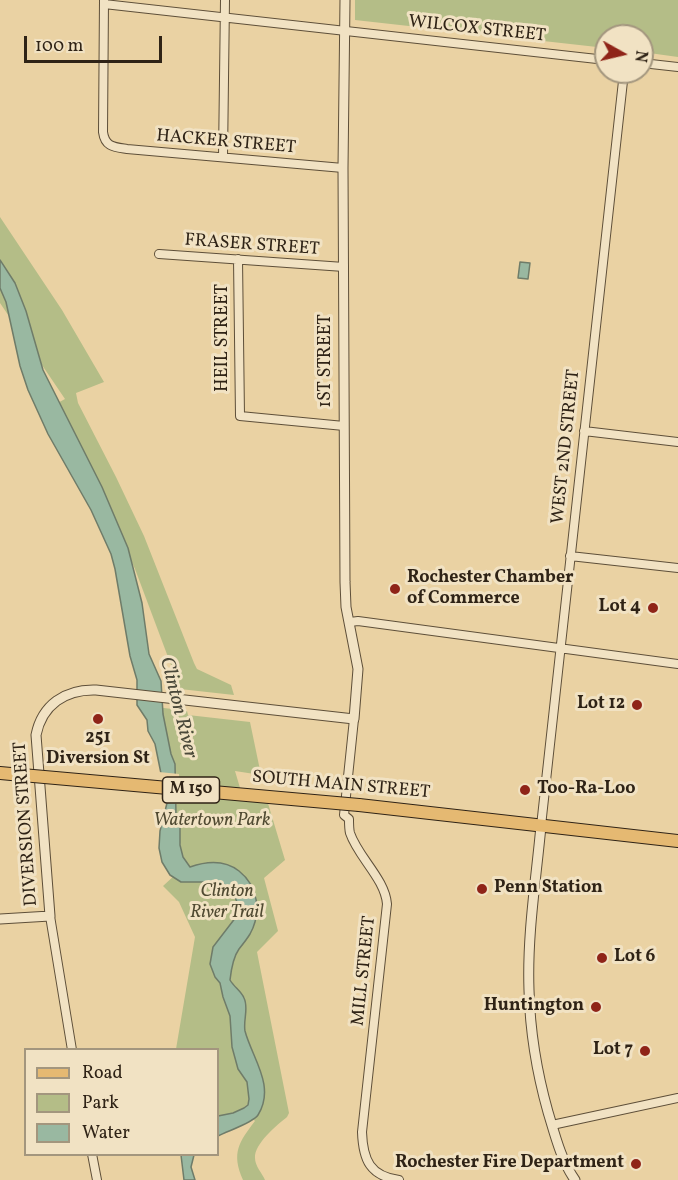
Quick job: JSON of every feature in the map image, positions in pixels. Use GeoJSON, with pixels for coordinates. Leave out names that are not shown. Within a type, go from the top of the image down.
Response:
{"type":"FeatureCollection","features":[{"type":"Feature","properties":{"kind":"main road","name":"SOUTH MAIN STREET"},"geometry":{"type":"LineString","coordinates":[[0,773],[360,805],[678,841]]}},
{"type":"Feature","properties":{"kind":"street"},"geometry":{"type":"LineString","coordinates":[[223,158],[225,0]]}},
{"type":"Feature","properties":{"kind":"street","name":"1ST STREET"},"geometry":{"type":"LineString","coordinates":[[345,0],[343,168],[345,593],[358,669],[354,720]]}},
{"type":"Feature","properties":{"kind":"street","name":"WILCOX STREET"},"geometry":{"type":"LineString","coordinates":[[104,2],[225,18],[594,59]]}},
{"type":"Feature","properties":{"kind":"street","name":"HACKER STREET"},"geometry":{"type":"LineString","coordinates":[[104,2],[103,132],[107,144],[113,147],[343,168]]}},
{"type":"Feature","properties":{"kind":"street"},"geometry":{"type":"LineString","coordinates":[[654,64],[678,67]]}},
{"type":"Feature","properties":{"kind":"street","name":"WEST 2ND STREET"},"geometry":{"type":"LineString","coordinates":[[541,826],[623,84]]}},
{"type":"Feature","properties":{"kind":"street","name":"FRASER STREET"},"geometry":{"type":"LineString","coordinates":[[159,254],[344,267]]}},
{"type":"Feature","properties":{"kind":"street","name":"HEIL STREET"},"geometry":{"type":"LineString","coordinates":[[238,259],[240,416],[344,426]]}},
{"type":"Feature","properties":{"kind":"street"},"geometry":{"type":"LineString","coordinates":[[584,431],[678,442]]}},
{"type":"Feature","properties":{"kind":"street"},"geometry":{"type":"LineString","coordinates":[[570,556],[678,568]]}},
{"type":"Feature","properties":{"kind":"street"},"geometry":{"type":"LineString","coordinates":[[350,622],[678,664]]}},
{"type":"Feature","properties":{"kind":"street","name":"DIVERSION STREET"},"geometry":{"type":"LineString","coordinates":[[0,919],[50,916],[35,749],[37,728],[55,701],[72,692],[90,690],[354,720]]}},
{"type":"Feature","properties":{"kind":"street","name":"MILL STREET"},"geometry":{"type":"LineString","coordinates":[[354,720],[344,815],[349,819],[350,833],[387,900],[362,1143],[368,1161],[377,1173],[399,1180]]}},
{"type":"Feature","properties":{"kind":"street"},"geometry":{"type":"LineString","coordinates":[[541,826],[530,937],[529,991],[535,1054],[543,1094],[560,1150],[573,1179]]}},
{"type":"Feature","properties":{"kind":"street"},"geometry":{"type":"LineString","coordinates":[[50,916],[72,1048]]}},
{"type":"Feature","properties":{"kind":"street"},"geometry":{"type":"LineString","coordinates":[[552,1125],[678,1098]]}},
{"type":"Feature","properties":{"kind":"street"},"geometry":{"type":"LineString","coordinates":[[92,1156],[97,1180]]}},
{"type":"Feature","properties":{"kind":"green space"},"geometry":{"type":"Polygon","coordinates":[[[355,0],[678,0],[678,57],[654,54],[654,24],[594,24],[594,47],[355,20],[355,0]]]}},
{"type":"Feature","properties":{"kind":"green space"},"geometry":{"type":"Polygon","coordinates":[[[0,217],[62,310],[104,382],[76,393],[78,403],[144,536],[194,663],[197,669],[231,685],[234,695],[180,689],[135,569],[105,502],[54,405],[65,399],[0,303],[0,217]]]}},
{"type":"Feature","properties":{"kind":"green space","name":"Clinton River Trail"},"geometry":{"type":"Polygon","coordinates":[[[149,706],[187,711],[188,715],[250,722],[261,775],[235,771],[243,798],[267,800],[285,860],[264,878],[278,931],[257,952],[289,1113],[258,1147],[256,1164],[265,1180],[243,1180],[239,1171],[238,1148],[255,1121],[249,1115],[219,1128],[219,1048],[176,1048],[195,937],[179,902],[163,886],[176,874],[182,854],[166,761],[149,706]]]}},
{"type":"Feature","properties":{"kind":"water"},"geometry":{"type":"Polygon","coordinates":[[[0,260],[15,283],[26,311],[43,370],[102,487],[128,548],[142,603],[149,654],[161,681],[163,714],[175,764],[176,815],[180,825],[180,845],[183,857],[190,867],[222,863],[234,867],[245,877],[254,892],[257,908],[254,926],[239,949],[230,980],[244,998],[245,1031],[261,1072],[265,1093],[263,1104],[255,1118],[219,1136],[219,1116],[244,1108],[248,1105],[249,1099],[247,1082],[238,1069],[232,1047],[230,1016],[220,983],[210,964],[213,947],[236,917],[237,902],[233,893],[225,885],[214,882],[181,882],[170,875],[162,862],[159,848],[160,831],[167,803],[155,744],[148,731],[147,720],[137,705],[137,680],[130,656],[111,554],[91,510],[48,434],[28,390],[20,366],[6,302],[0,288],[0,260]]]}},
{"type":"Feature","properties":{"kind":"water"},"geometry":{"type":"Polygon","coordinates":[[[520,262],[530,263],[528,279],[518,278],[520,262]]]}},
{"type":"Feature","properties":{"kind":"water"},"geometry":{"type":"Polygon","coordinates":[[[181,1156],[194,1156],[191,1167],[195,1180],[184,1180],[181,1156]]]}},
{"type":"Feature","properties":{"kind":"pier"},"geometry":{"type":"Polygon","coordinates":[[[159,772],[179,774],[180,804],[164,803],[159,772]]]}},
{"type":"Feature","properties":{"kind":"place","name":"Rochester Chamber of Commerce"},"geometry":{"type":"Point","coordinates":[395,589]}},
{"type":"Feature","properties":{"kind":"place","name":"Lot 4"},"geometry":{"type":"Point","coordinates":[653,608]}},
{"type":"Feature","properties":{"kind":"place","name":"Lot 12"},"geometry":{"type":"Point","coordinates":[637,705]}},
{"type":"Feature","properties":{"kind":"place","name":"251 Diversion St"},"geometry":{"type":"Point","coordinates":[98,719]}},
{"type":"Feature","properties":{"kind":"place","name":"Too-Ra-Loo"},"geometry":{"type":"Point","coordinates":[525,790]}},
{"type":"Feature","properties":{"kind":"place","name":"Penn Station"},"geometry":{"type":"Point","coordinates":[482,889]}},
{"type":"Feature","properties":{"kind":"place","name":"Lot 6"},"geometry":{"type":"Point","coordinates":[602,958]}},
{"type":"Feature","properties":{"kind":"place","name":"Huntington"},"geometry":{"type":"Point","coordinates":[596,1007]}},
{"type":"Feature","properties":{"kind":"place","name":"Lot 7"},"geometry":{"type":"Point","coordinates":[645,1051]}},
{"type":"Feature","properties":{"kind":"place","name":"Rochester Fire Department"},"geometry":{"type":"Point","coordinates":[636,1164]}},
{"type":"Feature","properties":{"kind":"water label","name":"Clinton River"},"geometry":{"type":"Point","coordinates":[177,708]}},
{"type":"Feature","properties":{"kind":"park label","name":"Watertown Park"},"geometry":{"type":"Point","coordinates":[212,822]}}]}
